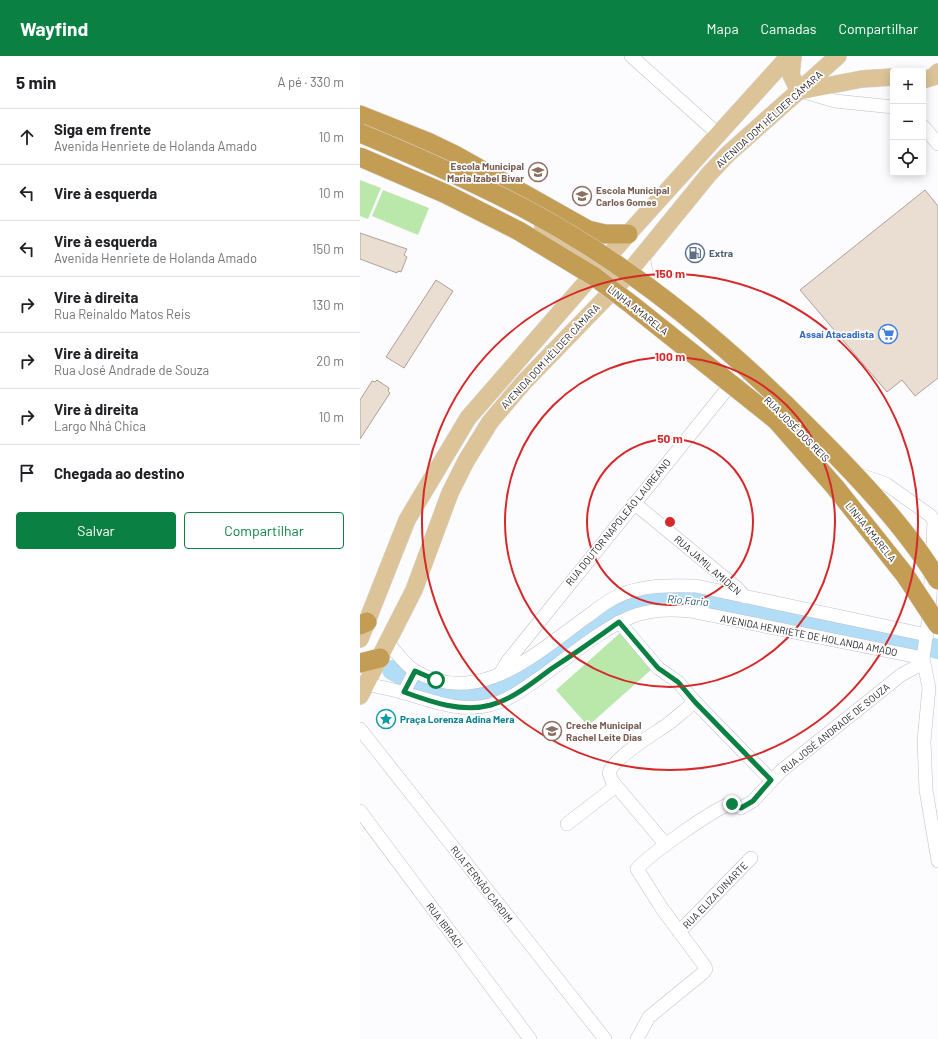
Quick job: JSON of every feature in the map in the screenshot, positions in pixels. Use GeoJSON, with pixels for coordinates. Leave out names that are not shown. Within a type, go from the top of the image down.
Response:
{"type":"FeatureCollection","features":[{"type":"Feature","properties":{"kind":"highway"},"geometry":{"type":"LineString","coordinates":[[360,115],[428,142],[455,155],[588,230],[596,233],[628,234]]}},
{"type":"Feature","properties":{"kind":"highway"},"geometry":{"type":"LineString","coordinates":[[360,133],[466,179],[531,212],[608,259],[683,313],[771,390],[853,472],[895,522],[934,586]]}},
{"type":"Feature","properties":{"kind":"highway","name":"LINHA AMARELA"},"geometry":{"type":"LineString","coordinates":[[360,157],[452,197],[519,231],[594,277],[632,305],[776,420],[835,487],[905,575],[927,646]]}},
{"type":"Feature","properties":{"kind":"highway"},"geometry":{"type":"LineString","coordinates":[[360,663],[384,650]]}},
{"type":"Feature","properties":{"kind":"main road","name":"AVENIDA DOM HÉLDER CÂMARA"},"geometry":{"type":"LineString","coordinates":[[362,629],[407,520],[468,418],[628,234],[790,56]]}},
{"type":"Feature","properties":{"kind":"main road"},"geometry":{"type":"LineString","coordinates":[[793,56],[791,75],[799,91],[862,79],[890,77]]}},
{"type":"Feature","properties":{"kind":"main road","name":"AVENIDA DOM HÉLDER CÂMARA"},"geometry":{"type":"LineString","coordinates":[[363,690],[414,590],[450,493],[466,461],[490,422],[524,382],[621,282],[709,174],[728,154],[838,56]]}},
{"type":"Feature","properties":{"kind":"main road"},"geometry":{"type":"LineString","coordinates":[[926,80],[933,77],[938,72]]}},
{"type":"Feature","properties":{"kind":"main road"},"geometry":{"type":"LineString","coordinates":[[926,82],[938,86]]}},
{"type":"Feature","properties":{"kind":"main road"},"geometry":{"type":"LineString","coordinates":[[564,216],[554,216],[543,223],[543,230],[546,235],[600,267],[621,271],[638,262]]}},
{"type":"Feature","properties":{"kind":"street"},"geometry":{"type":"LineString","coordinates":[[631,56],[719,135]]}},
{"type":"Feature","properties":{"kind":"street"},"geometry":{"type":"LineString","coordinates":[[799,91],[835,101],[890,107]]}},
{"type":"Feature","properties":{"kind":"street"},"geometry":{"type":"LineString","coordinates":[[926,130],[938,144]]}},
{"type":"Feature","properties":{"kind":"street"},"geometry":{"type":"LineString","coordinates":[[638,262],[654,302]]}},
{"type":"Feature","properties":{"kind":"street","name":"RUA JOSÉ DOS REIS"},"geometry":{"type":"LineString","coordinates":[[621,282],[633,287],[654,302],[702,340],[740,373],[827,459],[842,468],[886,484],[931,516],[934,522],[934,586]]}},
{"type":"Feature","properties":{"kind":"street","name":"RUA DOUTOR NAPOLEÃO LAUREANO"},"geometry":{"type":"LineString","coordinates":[[500,674],[507,662],[740,373]]}},
{"type":"Feature","properties":{"kind":"street","name":"RUA JAMIL AMIDEN"},"geometry":{"type":"LineString","coordinates":[[634,503],[731,583],[744,597]]}},
{"type":"Feature","properties":{"kind":"street","name":"AVENIDA HENRIETE DE HOLANDA AMADO"},"geometry":{"type":"LineString","coordinates":[[363,690],[410,680],[452,684],[478,682],[513,668],[619,595],[656,586],[696,586],[744,597],[927,646]]}},
{"type":"Feature","properties":{"kind":"street"},"geometry":{"type":"LineString","coordinates":[[934,586],[927,646],[929,688],[924,741],[926,790],[938,861]]}},
{"type":"Feature","properties":{"kind":"street","name":"AVENIDA HENRIETE DE HOLANDA AMADO"},"geometry":{"type":"LineString","coordinates":[[384,650],[429,702],[454,707],[490,705],[506,699],[526,688],[619,622],[637,614],[653,610],[672,609],[690,611],[927,646]]}},
{"type":"Feature","properties":{"kind":"street"},"geometry":{"type":"LineString","coordinates":[[619,622],[658,668],[678,682],[695,702],[771,780]]}},
{"type":"Feature","properties":{"kind":"street","name":"RUA JOSÉ ANDRADE DE SOUZA"},"geometry":{"type":"LineString","coordinates":[[666,845],[709,815],[730,804],[741,808],[753,801],[771,780],[901,675],[927,646]]}},
{"type":"Feature","properties":{"kind":"street"},"geometry":{"type":"LineString","coordinates":[[637,1039],[649,1017],[706,969],[679,932],[637,869],[643,862],[666,845],[610,778],[610,770],[644,740],[669,723],[695,702]]}},
{"type":"Feature","properties":{"kind":"street","name":"RUA FERNÃO CARDIM"},"geometry":{"type":"LineString","coordinates":[[360,729],[605,1039]]}},
{"type":"Feature","properties":{"kind":"street"},"geometry":{"type":"LineString","coordinates":[[567,824],[616,786]]}},
{"type":"Feature","properties":{"kind":"street","name":"RUA IBIRACI"},"geometry":{"type":"LineString","coordinates":[[360,811],[530,1039]]}},
{"type":"Feature","properties":{"kind":"street","name":"RUA ELIZA DINARTE"},"geometry":{"type":"LineString","coordinates":[[679,932],[751,858]]}},
{"type":"Feature","properties":{"kind":"green space"},"geometry":{"type":"Polygon","coordinates":[[[360,180],[381,188],[368,219],[360,216],[360,180]]]}},
{"type":"Feature","properties":{"kind":"green space"},"geometry":{"type":"Polygon","coordinates":[[[383,190],[429,208],[418,235],[372,216],[383,190]]]}},
{"type":"Feature","properties":{"kind":"green space"},"geometry":{"type":"Polygon","coordinates":[[[620,633],[652,669],[588,726],[556,690],[620,633]]]}},
{"type":"Feature","properties":{"kind":"building","name":"Assaí Atacadista"},"geometry":{"type":"Polygon","coordinates":[[[925,190],[938,206],[938,378],[915,396],[902,380],[887,392],[800,290],[925,190]]]}},
{"type":"Feature","properties":{"kind":"building"},"geometry":{"type":"Polygon","coordinates":[[[360,233],[407,249],[404,255],[407,257],[401,272],[398,271],[397,273],[360,259],[360,233]]]}},
{"type":"Feature","properties":{"kind":"building"},"geometry":{"type":"Polygon","coordinates":[[[436,280],[453,291],[404,368],[386,357],[436,280]]]}},
{"type":"Feature","properties":{"kind":"building"},"geometry":{"type":"Polygon","coordinates":[[[377,380],[389,388],[388,391],[390,393],[360,439],[360,400],[372,381],[375,382],[377,380]]]}},
{"type":"Feature","properties":{"kind":"waterway","name":"Rio Faria"},"geometry":{"type":"LineString","coordinates":[[392,670],[436,693],[464,696],[491,690],[517,678],[543,662],[593,625],[618,610],[651,598],[664,597],[698,599],[938,649]]}},
{"type":"Feature","properties":{"kind":"place","name":"Escola Municipal Maria Izabel Bivar"},"geometry":{"type":"Point","coordinates":[538,172]}},
{"type":"Feature","properties":{"kind":"place","name":"Escola Municipal Carlos Gomes"},"geometry":{"type":"Point","coordinates":[582,196]}},
{"type":"Feature","properties":{"kind":"place","name":"Extra"},"geometry":{"type":"Point","coordinates":[695,253]}},
{"type":"Feature","properties":{"kind":"place","name":"Assaí Atacadista"},"geometry":{"type":"Point","coordinates":[888,334]}},
{"type":"Feature","properties":{"kind":"place","name":"Praça Lorenza Adina Mera"},"geometry":{"type":"Point","coordinates":[386,719]}},
{"type":"Feature","properties":{"kind":"place","name":"Creche Municipal Rachel Leite Dias"},"geometry":{"type":"Point","coordinates":[552,731]}},
{"type":"Feature","properties":{"kind":"route"},"geometry":{"type":"LineString","coordinates":[[436,680],[415,671],[404,692],[429,702],[454,707],[490,705],[506,699],[526,688],[619,622],[658,668],[678,682],[750,760],[771,780],[750,804],[741,808],[732,804]]}}]}
